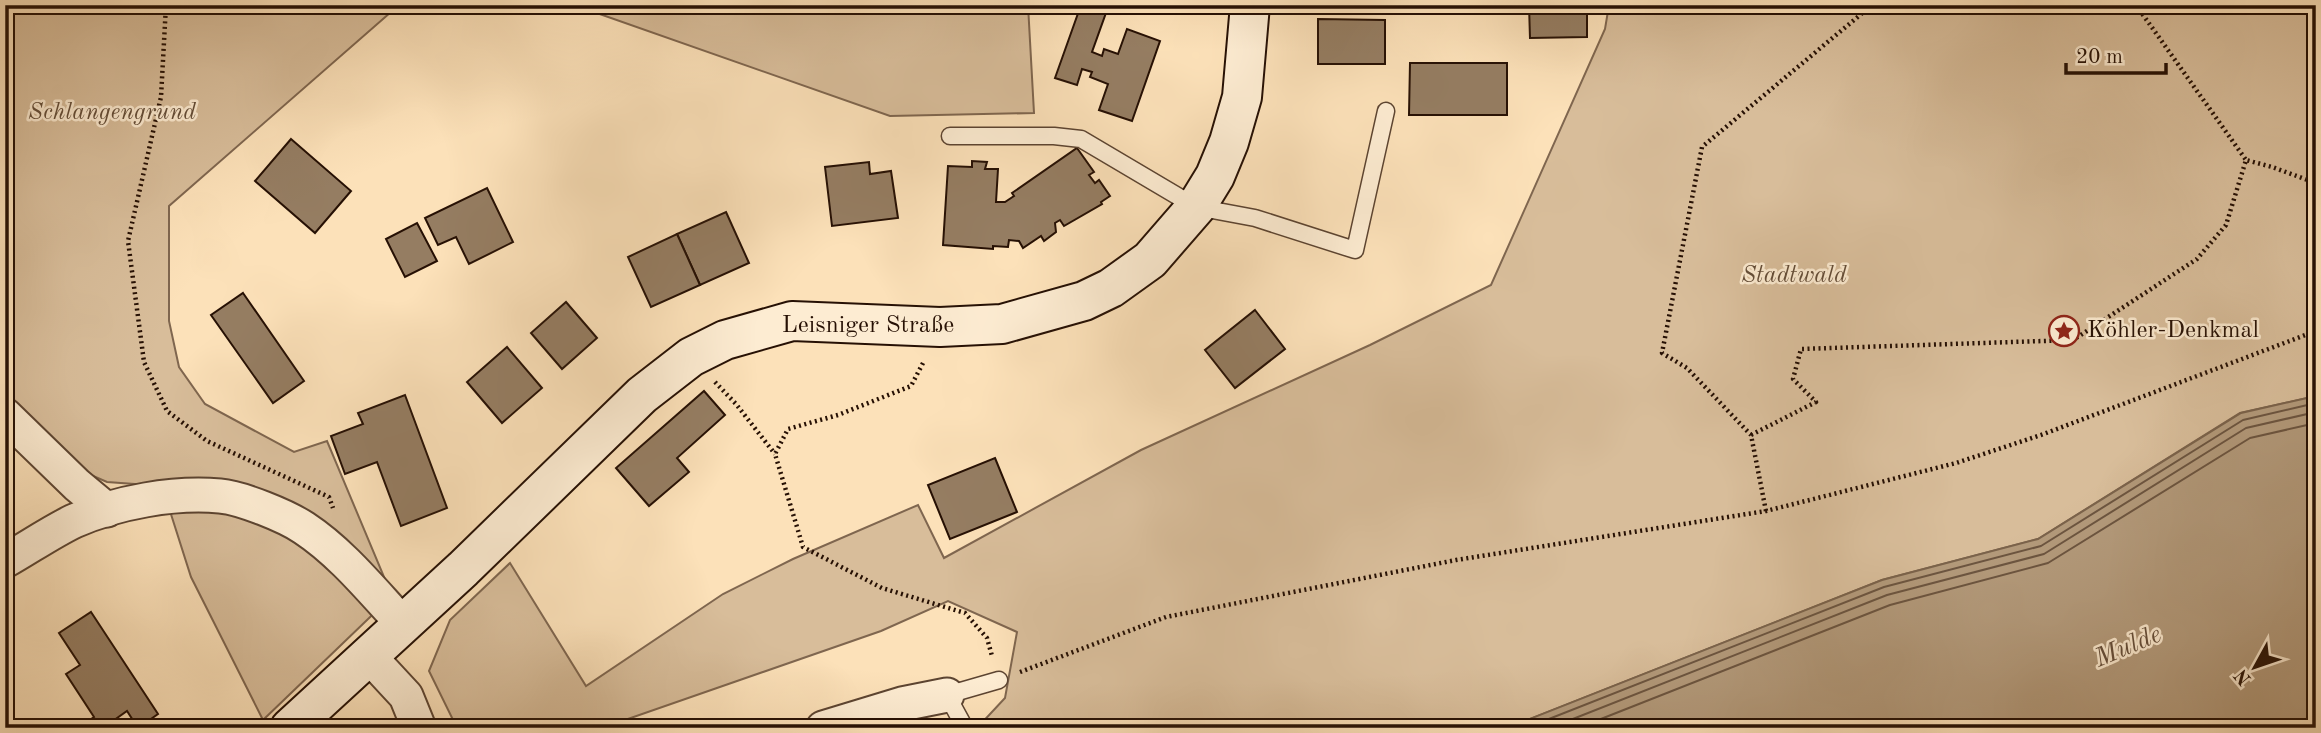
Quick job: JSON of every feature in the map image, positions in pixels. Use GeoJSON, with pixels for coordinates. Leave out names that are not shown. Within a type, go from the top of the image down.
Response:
{"type":"FeatureCollection","features":[{"type":"Feature","properties":{"kind":"main road","name":"Leisniger Straße"},"geometry":{"type":"LineString","coordinates":[[290,728],[404,625],[642,395],[691,357],[725,340],[792,321],[940,327],[1002,324],[1084,301],[1111,288],[1150,260],[1196,207],[1215,176],[1229,142],[1242,97],[1250,5]]}},
{"type":"Feature","properties":{"kind":"street"},"geometry":{"type":"LineString","coordinates":[[5,415],[77,485],[107,510]]}},
{"type":"Feature","properties":{"kind":"street"},"geometry":{"type":"LineString","coordinates":[[5,561],[74,522],[107,510],[159,498],[222,496],[264,509],[304,528],[354,572],[404,625]]}},
{"type":"Feature","properties":{"kind":"street"},"geometry":{"type":"LineString","coordinates":[[368,655],[406,696],[419,728]]}},
{"type":"Feature","properties":{"kind":"street"},"geometry":{"type":"LineString","coordinates":[[822,728],[900,716],[947,695]]}},
{"type":"Feature","properties":{"kind":"lane"},"geometry":{"type":"LineString","coordinates":[[950,136],[1054,136],[1081,139],[1196,207],[1255,218],[1355,250],[1386,111]]}},
{"type":"Feature","properties":{"kind":"lane"},"geometry":{"type":"LineString","coordinates":[[965,728],[947,695],[999,680]]}},
{"type":"Feature","properties":{"kind":"path"},"geometry":{"type":"LineString","coordinates":[[166,5],[160,97],[128,241],[144,362],[167,411],[207,441],[329,497],[333,510]]}},
{"type":"Feature","properties":{"kind":"path"},"geometry":{"type":"LineString","coordinates":[[1766,511],[1751,435],[1687,368],[1662,353],[1702,147],[1872,5]]}},
{"type":"Feature","properties":{"kind":"path"},"geometry":{"type":"LineString","coordinates":[[2136,5],[2246,160],[2316,183]]}},
{"type":"Feature","properties":{"kind":"path"},"geometry":{"type":"LineString","coordinates":[[1751,435],[1816,401],[1793,379],[1801,349],[2073,340],[2197,259],[2226,225],[2246,160]]}},
{"type":"Feature","properties":{"kind":"path"},"geometry":{"type":"LineString","coordinates":[[775,454],[788,429],[838,415],[911,386],[940,327]]}},
{"type":"Feature","properties":{"kind":"path"},"geometry":{"type":"LineString","coordinates":[[736,404],[775,454],[803,547],[883,588],[965,613],[987,638],[999,680],[1166,617],[1455,560],[1766,511],[1956,463],[2041,435],[2316,331]]}},
{"type":"Feature","properties":{"kind":"green space","name":"Schlangengrund"},"geometry":{"type":"Polygon","coordinates":[[[5,5],[399,5],[169,206],[169,321],[179,367],[205,404],[294,452],[327,441],[392,596],[263,720],[191,577],[162,486],[107,482],[77,469],[5,402],[5,5]]]}},
{"type":"Feature","properties":{"kind":"green space"},"geometry":{"type":"Polygon","coordinates":[[[574,5],[1028,5],[1034,113],[890,116],[574,5]]]}},
{"type":"Feature","properties":{"kind":"green space","name":"Stadtwald"},"geometry":{"type":"Polygon","coordinates":[[[1609,5],[2316,5],[2316,396],[2240,413],[2038,539],[1882,580],[1507,728],[977,728],[1005,698],[1017,632],[948,601],[881,631],[602,728],[457,728],[429,671],[450,620],[510,563],[586,686],[723,594],[793,559],[918,505],[944,558],[1141,450],[1370,345],[1491,285],[1605,29],[1609,5]]]}},
{"type":"Feature","properties":{"kind":"water","name":"Mulde"},"geometry":{"type":"Polygon","coordinates":[[[2316,396],[2316,728],[1507,728],[1882,580],[2038,539],[2241,413],[2316,396]]]}},
{"type":"Feature","properties":{"kind":"building"},"geometry":{"type":"Polygon","coordinates":[[[1081,5],[1094,5],[1107,10],[1092,52],[1102,56],[1104,49],[1118,54],[1127,29],[1160,41],[1132,121],[1099,110],[1108,84],[1090,77],[1092,72],[1082,69],[1077,85],[1055,78],[1081,5]]]}},
{"type":"Feature","properties":{"kind":"building"},"geometry":{"type":"Polygon","coordinates":[[[1529,5],[1587,5],[1587,37],[1530,38],[1529,5]]]}},
{"type":"Feature","properties":{"kind":"building"},"geometry":{"type":"Polygon","coordinates":[[[1318,19],[1385,20],[1385,64],[1318,64],[1318,19]]]}},
{"type":"Feature","properties":{"kind":"building"},"geometry":{"type":"Polygon","coordinates":[[[1410,63],[1507,63],[1507,115],[1409,115],[1410,63]]]}},
{"type":"Feature","properties":{"kind":"building"},"geometry":{"type":"Polygon","coordinates":[[[291,139],[351,191],[315,233],[255,181],[291,139]]]}},
{"type":"Feature","properties":{"kind":"building"},"geometry":{"type":"Polygon","coordinates":[[[1077,148],[1094,172],[1089,175],[1095,183],[1099,180],[1110,196],[1101,202],[1102,204],[1064,226],[1060,220],[1055,223],[1056,232],[1044,241],[1041,236],[1023,248],[1019,241],[1009,240],[1008,247],[993,246],[993,249],[943,245],[948,166],[972,167],[972,161],[987,162],[985,169],[998,169],[996,202],[1005,202],[1014,196],[1012,193],[1077,148]]]}},
{"type":"Feature","properties":{"kind":"building"},"geometry":{"type":"Polygon","coordinates":[[[869,162],[870,174],[891,171],[898,218],[832,226],[825,167],[869,162]]]}},
{"type":"Feature","properties":{"kind":"building"},"geometry":{"type":"Polygon","coordinates":[[[487,188],[513,242],[469,264],[456,237],[438,245],[425,218],[487,188]]]}},
{"type":"Feature","properties":{"kind":"building"},"geometry":{"type":"Polygon","coordinates":[[[726,212],[749,263],[700,285],[677,234],[726,212]]]}},
{"type":"Feature","properties":{"kind":"building"},"geometry":{"type":"Polygon","coordinates":[[[417,223],[437,261],[405,277],[386,239],[417,223]]]}},
{"type":"Feature","properties":{"kind":"building"},"geometry":{"type":"Polygon","coordinates":[[[677,234],[700,285],[651,307],[628,257],[677,234]]]}},
{"type":"Feature","properties":{"kind":"building"},"geometry":{"type":"Polygon","coordinates":[[[243,293],[304,381],[273,403],[211,315],[243,293]]]}},
{"type":"Feature","properties":{"kind":"building"},"geometry":{"type":"Polygon","coordinates":[[[566,302],[597,338],[562,369],[531,333],[566,302]]]}},
{"type":"Feature","properties":{"kind":"building"},"geometry":{"type":"Polygon","coordinates":[[[1255,310],[1285,349],[1235,388],[1205,350],[1255,310]]]}},
{"type":"Feature","properties":{"kind":"building"},"geometry":{"type":"Polygon","coordinates":[[[507,347],[542,388],[502,423],[467,382],[507,347]]]}},
{"type":"Feature","properties":{"kind":"building"},"geometry":{"type":"Polygon","coordinates":[[[704,391],[725,415],[677,458],[689,472],[649,506],[616,468],[704,391]]]}},
{"type":"Feature","properties":{"kind":"building"},"geometry":{"type":"Polygon","coordinates":[[[405,395],[447,508],[401,526],[377,462],[345,474],[331,436],[363,424],[358,413],[405,395]]]}},
{"type":"Feature","properties":{"kind":"building"},"geometry":{"type":"Polygon","coordinates":[[[995,458],[1017,512],[950,539],[928,485],[995,458]]]}},
{"type":"Feature","properties":{"kind":"building"},"geometry":{"type":"Polygon","coordinates":[[[91,612],[158,714],[138,728],[127,711],[103,728],[91,728],[87,722],[94,717],[66,674],[80,665],[59,633],[91,612]]]}},
{"type":"Feature","properties":{"kind":"place","name":"Köhler-Denkmal"},"geometry":{"type":"Point","coordinates":[2064,331]}}]}
